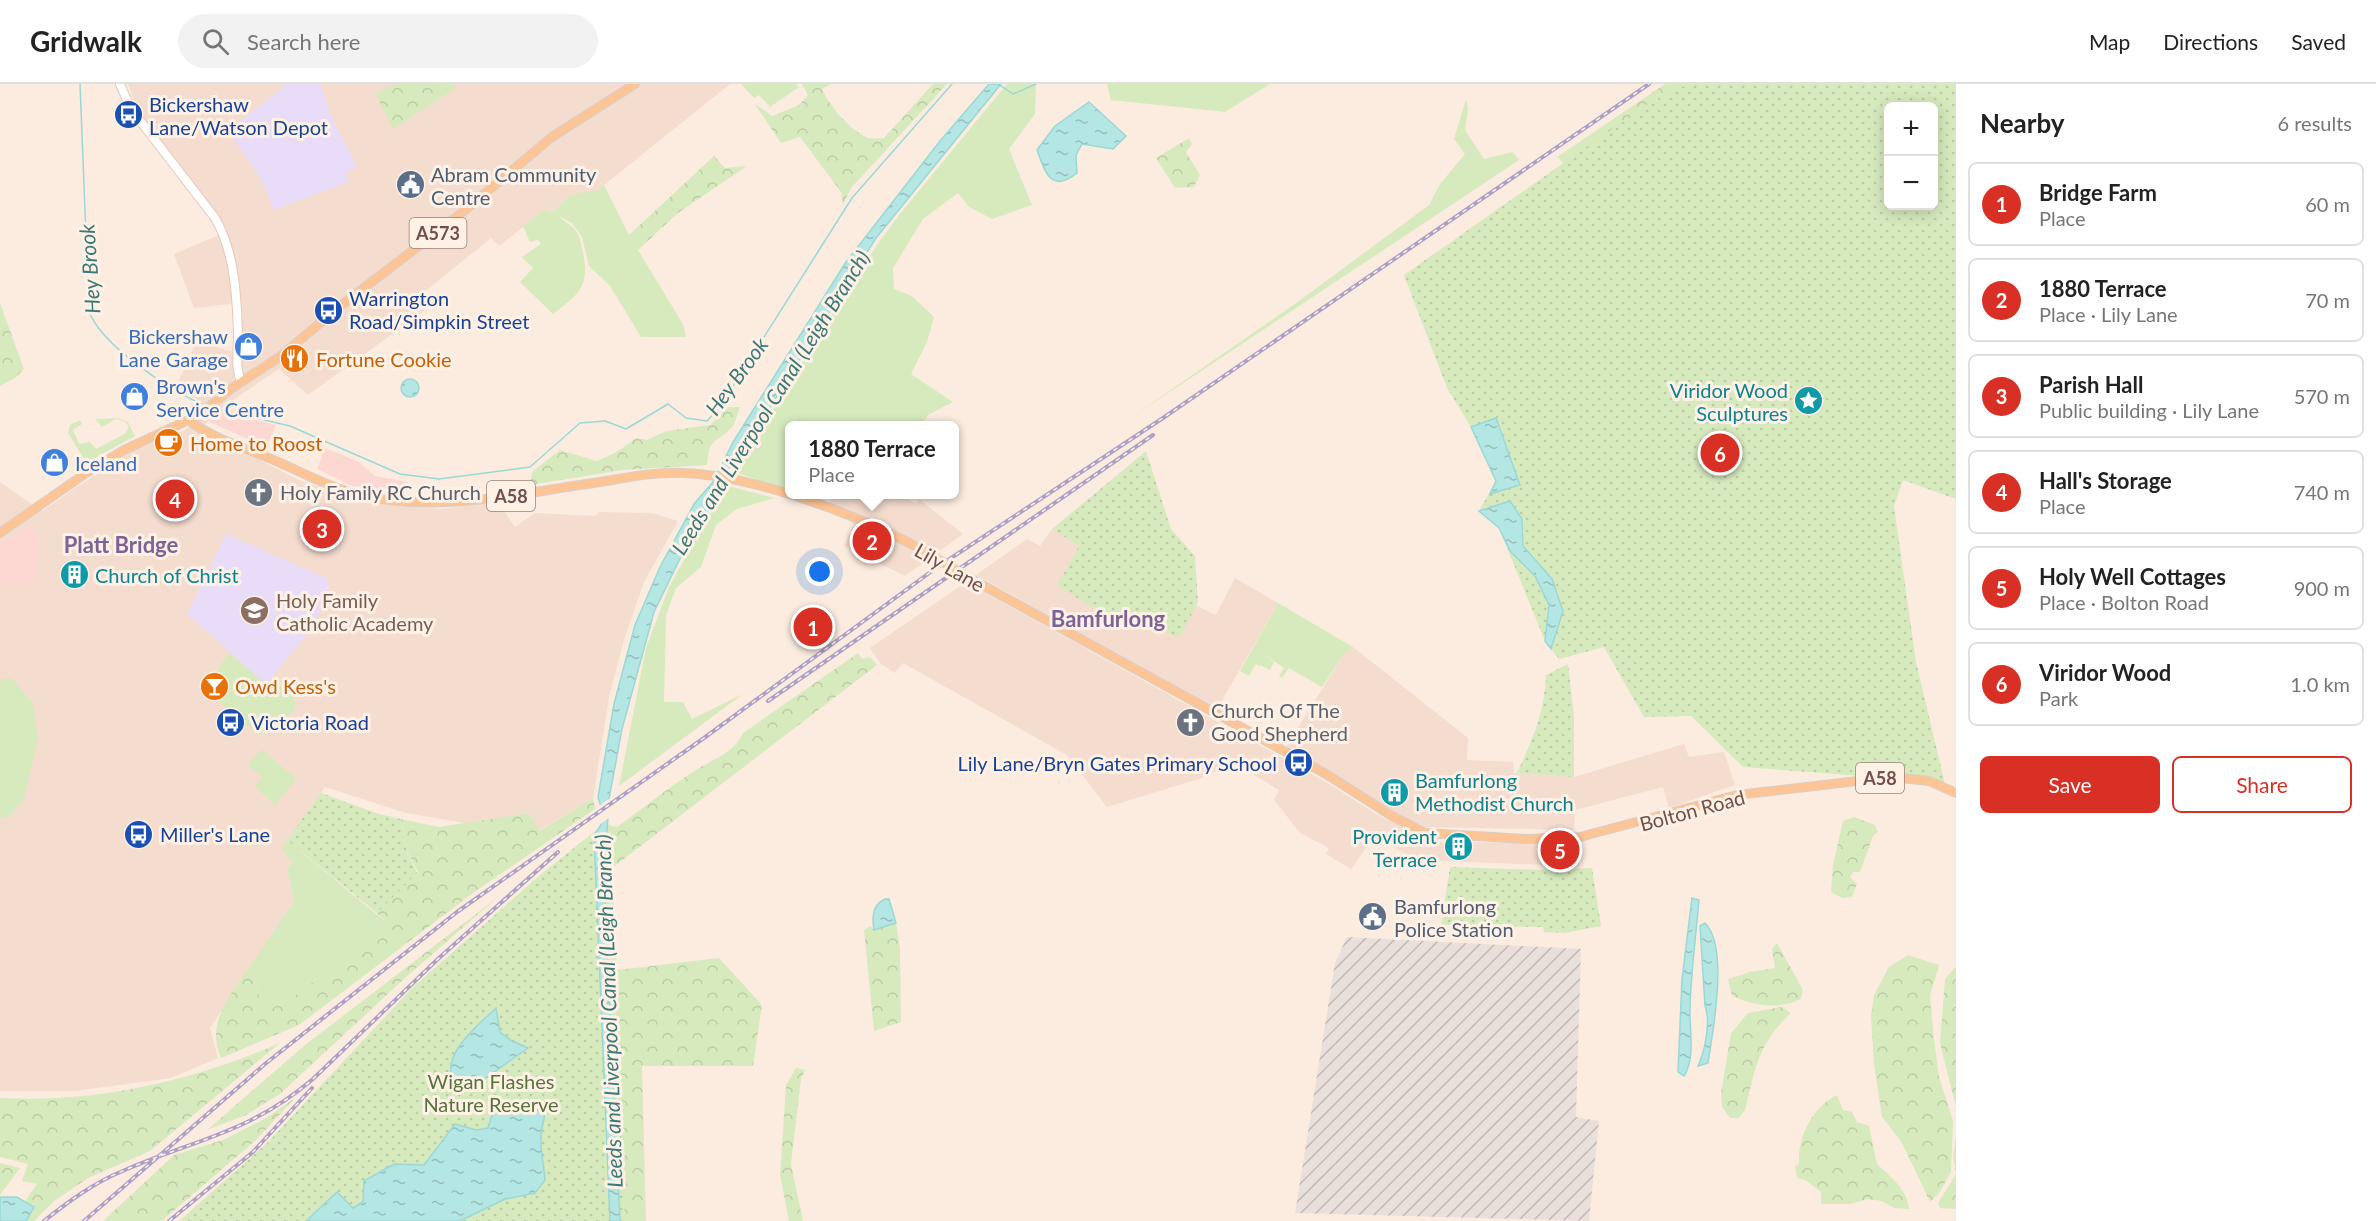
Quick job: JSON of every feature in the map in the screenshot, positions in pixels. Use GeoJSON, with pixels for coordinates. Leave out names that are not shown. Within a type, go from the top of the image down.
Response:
{"type":"FeatureCollection","features":[{"type":"Feature","properties":{"kind":"main road"},"geometry":{"type":"LineString","coordinates":[[120,84],[131,109],[215,218],[222,232],[234,278],[238,332],[237,365],[241,382]]}},
{"type":"Feature","properties":{"kind":"main road","name":"A573"},"geometry":{"type":"LineString","coordinates":[[190,421],[241,382],[281,356],[339,307],[430,238],[552,136],[635,84]]}},
{"type":"Feature","properties":{"kind":"main road"},"geometry":{"type":"LineString","coordinates":[[0,533],[82,475],[124,450],[190,421]]}},
{"type":"Feature","properties":{"kind":"main road","name":"Lily Lane"},"geometry":{"type":"LineString","coordinates":[[190,421],[211,433],[326,483],[356,494],[384,498],[450,503],[683,472],[706,475],[785,494]]}},
{"type":"Feature","properties":{"kind":"main road","name":"Lily Lane"},"geometry":{"type":"LineString","coordinates":[[800,499],[891,534],[931,555],[1326,774],[1392,816],[1425,832]]}},
{"type":"Feature","properties":{"kind":"main road","name":"Bolton Road"},"geometry":{"type":"LineString","coordinates":[[1425,832],[1515,838],[1580,837],[1737,795],[1892,777],[1929,781],[1956,793]]}},
{"type":"Feature","properties":{"kind":"shaded area"},"geometry":{"type":"Polygon","coordinates":[[[128,84],[730,84],[598,190],[570,195],[552,213],[546,209],[499,246],[491,238],[413,301],[424,311],[308,395],[279,369],[230,402],[199,429],[299,480],[368,503],[440,509],[498,502],[515,527],[535,513],[595,516],[599,512],[652,513],[678,521],[644,582],[624,640],[609,697],[593,798],[538,831],[529,813],[465,823],[406,813],[325,787],[282,850],[292,862],[287,869],[294,901],[210,1028],[218,1058],[171,1078],[75,1091],[0,1091],[0,482],[42,511],[132,450],[183,431],[212,410],[177,385],[196,342],[242,354],[239,303],[194,308],[174,254],[226,232],[221,220],[140,117],[128,84]]]}},
{"type":"Feature","properties":{"kind":"shaded area"},"geometry":{"type":"Polygon","coordinates":[[[287,84],[320,84],[331,116],[357,166],[346,173],[348,182],[274,210],[260,177],[228,131],[287,84]]]}},
{"type":"Feature","properties":{"kind":"shaded area"},"geometry":{"type":"Polygon","coordinates":[[[220,411],[276,425],[267,448],[208,421],[220,411]]]}},
{"type":"Feature","properties":{"kind":"shaded area"},"geometry":{"type":"Polygon","coordinates":[[[325,448],[359,462],[375,476],[408,482],[407,491],[352,486],[317,469],[325,448]]]}},
{"type":"Feature","properties":{"kind":"shaded area"},"geometry":{"type":"Polygon","coordinates":[[[831,499],[908,499],[916,504],[919,499],[963,534],[905,576],[844,546],[854,524],[829,505],[831,499]]]}},
{"type":"Feature","properties":{"kind":"shaded area"},"geometry":{"type":"Polygon","coordinates":[[[30,526],[37,536],[38,553],[34,581],[0,585],[0,544],[30,526]]]}},
{"type":"Feature","properties":{"kind":"shaded area"},"geometry":{"type":"Polygon","coordinates":[[[1052,529],[1079,546],[1058,586],[1180,637],[1195,605],[1216,615],[1235,578],[1278,603],[1217,709],[976,575],[1027,539],[1040,546],[1052,529]]]}},
{"type":"Feature","properties":{"kind":"shaded area","name":"Holy Family Catholic Academy"},"geometry":{"type":"Polygon","coordinates":[[[226,534],[328,579],[328,596],[310,631],[266,684],[187,614],[226,534]]]}},
{"type":"Feature","properties":{"kind":"shaded area"},"geometry":{"type":"Polygon","coordinates":[[[966,582],[1326,782],[1376,814],[1427,839],[1439,842],[1575,843],[1575,866],[1417,860],[1374,837],[1351,869],[1326,854],[1329,848],[1300,833],[1274,800],[1279,790],[1251,773],[1253,769],[1239,761],[1199,779],[1107,807],[1067,755],[903,663],[895,673],[881,664],[870,648],[966,582]]]}},
{"type":"Feature","properties":{"kind":"shaded area"},"geometry":{"type":"Polygon","coordinates":[[[1353,647],[1468,738],[1467,760],[1513,762],[1514,773],[1574,777],[1684,744],[1689,757],[1724,752],[1735,785],[1669,808],[1663,787],[1575,810],[1574,830],[1424,827],[1415,824],[1286,747],[1344,654],[1353,647]]]}},
{"type":"Feature","properties":{"kind":"shaded area"},"geometry":{"type":"Polygon","coordinates":[[[1347,937],[1581,949],[1576,1117],[1599,1121],[1589,1221],[1295,1213],[1335,963],[1347,937]]]}},
{"type":"Feature","properties":{"kind":"green space"},"geometry":{"type":"Polygon","coordinates":[[[396,84],[452,84],[457,87],[393,129],[375,93],[396,84]]]}},
{"type":"Feature","properties":{"kind":"green space"},"geometry":{"type":"Polygon","coordinates":[[[741,84],[796,84],[799,87],[770,107],[759,95],[754,98],[741,84]]]}},
{"type":"Feature","properties":{"kind":"green space"},"geometry":{"type":"Polygon","coordinates":[[[802,84],[831,84],[822,89],[835,110],[848,124],[869,138],[884,138],[933,84],[947,84],[851,188],[843,205],[841,192],[800,137],[781,143],[754,103],[772,116],[799,105],[808,95],[802,84]]]}},
{"type":"Feature","properties":{"kind":"green space"},"geometry":{"type":"Polygon","coordinates":[[[1007,84],[1036,84],[1035,114],[1009,149],[1032,205],[992,219],[969,207],[958,193],[923,219],[893,268],[894,289],[912,296],[934,317],[927,342],[911,374],[953,402],[928,415],[924,421],[785,421],[785,490],[735,472],[855,276],[899,215],[1007,84]]]}},
{"type":"Feature","properties":{"kind":"green space"},"geometry":{"type":"Polygon","coordinates":[[[1107,84],[1270,84],[1225,112],[1111,100],[1107,84]]]}},
{"type":"Feature","properties":{"kind":"green space"},"geometry":{"type":"Polygon","coordinates":[[[1665,84],[1739,84],[1578,178],[1557,157],[1665,84]]]}},
{"type":"Feature","properties":{"kind":"green space"},"geometry":{"type":"Polygon","coordinates":[[[1689,84],[1956,84],[1956,499],[1903,480],[1894,506],[1916,662],[1946,788],[1929,781],[1743,767],[1691,716],[1644,717],[1604,647],[1559,659],[1545,641],[1499,528],[1479,511],[1496,481],[1471,427],[1447,388],[1404,275],[1649,103],[1689,84]]]}},
{"type":"Feature","properties":{"kind":"green space"},"geometry":{"type":"Polygon","coordinates":[[[1466,99],[1468,109],[1465,130],[1484,159],[1513,152],[1519,160],[1129,419],[1292,306],[1429,205],[1440,184],[1465,154],[1454,139],[1466,99]]]}},
{"type":"Feature","properties":{"kind":"green space"},"geometry":{"type":"Polygon","coordinates":[[[1189,138],[1192,144],[1186,152],[1200,175],[1194,187],[1175,188],[1156,158],[1189,138]]]}},
{"type":"Feature","properties":{"kind":"green space"},"geometry":{"type":"Polygon","coordinates":[[[714,156],[725,168],[747,166],[678,213],[638,250],[629,235],[714,156]]]}},
{"type":"Feature","properties":{"kind":"green space"},"geometry":{"type":"Polygon","coordinates":[[[604,185],[629,235],[684,326],[686,337],[641,337],[610,286],[589,266],[582,237],[572,223],[559,216],[574,229],[580,239],[585,274],[580,289],[570,301],[553,314],[520,282],[533,268],[522,257],[541,244],[538,240],[530,242],[523,226],[546,209],[552,213],[570,195],[598,190],[604,185]]]}},
{"type":"Feature","properties":{"kind":"green space"},"geometry":{"type":"Polygon","coordinates":[[[0,303],[24,369],[15,378],[0,386],[0,303]]]}},
{"type":"Feature","properties":{"kind":"green space"},"geometry":{"type":"Polygon","coordinates":[[[728,407],[740,407],[733,426],[709,449],[707,465],[623,470],[529,485],[533,471],[560,450],[597,461],[617,452],[636,438],[647,440],[666,431],[710,425],[728,407]]]}},
{"type":"Feature","properties":{"kind":"green space"},"geometry":{"type":"Polygon","coordinates":[[[118,418],[128,422],[135,436],[91,460],[84,459],[68,433],[70,425],[80,420],[82,424],[73,430],[79,444],[90,442],[96,449],[126,433],[129,426],[124,421],[116,419],[102,427],[95,419],[118,418]]]}},
{"type":"Feature","properties":{"kind":"green space"},"geometry":{"type":"Polygon","coordinates":[[[1146,451],[1171,529],[1195,556],[1198,602],[1180,637],[1100,612],[1057,585],[1079,546],[1052,529],[1146,451]]]}},
{"type":"Feature","properties":{"kind":"green space"},"geometry":{"type":"Polygon","coordinates":[[[720,484],[775,498],[737,509],[716,525],[701,567],[676,588],[666,615],[664,702],[683,702],[692,719],[743,694],[619,786],[646,648],[669,587],[719,497],[720,484]]]}},
{"type":"Feature","properties":{"kind":"green space"},"geometry":{"type":"Polygon","coordinates":[[[1278,603],[1353,647],[1344,654],[1322,687],[1289,668],[1282,678],[1279,676],[1284,668],[1265,655],[1274,662],[1270,670],[1260,665],[1261,662],[1259,666],[1256,664],[1249,676],[1240,671],[1278,603]]]}},
{"type":"Feature","properties":{"kind":"green space"},"geometry":{"type":"Polygon","coordinates":[[[229,653],[266,685],[273,678],[295,697],[295,708],[284,721],[276,716],[260,736],[217,700],[230,684],[216,672],[229,653]]]}},
{"type":"Feature","properties":{"kind":"green space"},"geometry":{"type":"Polygon","coordinates":[[[858,653],[862,659],[870,657],[877,665],[612,868],[617,970],[719,958],[762,1005],[753,1066],[642,1066],[646,1221],[620,1221],[606,824],[617,827],[664,792],[728,751],[743,733],[858,653]]]}},
{"type":"Feature","properties":{"kind":"green space"},"geometry":{"type":"Polygon","coordinates":[[[1568,664],[1574,716],[1574,777],[1517,773],[1533,737],[1543,701],[1546,675],[1568,664]]]}},
{"type":"Feature","properties":{"kind":"green space"},"geometry":{"type":"Polygon","coordinates":[[[11,678],[33,703],[38,739],[24,799],[8,818],[0,818],[0,679],[11,678]]]}},
{"type":"Feature","properties":{"kind":"green space"},"geometry":{"type":"Polygon","coordinates":[[[262,749],[296,779],[275,805],[255,787],[262,777],[248,765],[262,749]]]}},
{"type":"Feature","properties":{"kind":"green space"},"geometry":{"type":"Polygon","coordinates":[[[321,793],[379,814],[401,819],[406,849],[417,873],[377,913],[287,840],[321,793]]]}},
{"type":"Feature","properties":{"kind":"green space"},"geometry":{"type":"Polygon","coordinates":[[[593,798],[595,809],[473,893],[299,1025],[221,1058],[217,1045],[218,1020],[228,998],[251,965],[264,1013],[302,991],[386,922],[377,913],[418,872],[406,849],[401,819],[439,827],[529,813],[539,831],[593,798]]]}},
{"type":"Feature","properties":{"kind":"green space"},"geometry":{"type":"Polygon","coordinates":[[[1854,817],[1875,825],[1878,832],[1873,836],[1860,872],[1853,872],[1850,877],[1857,884],[1852,897],[1842,898],[1831,892],[1833,865],[1843,821],[1854,817]]]}},
{"type":"Feature","properties":{"kind":"green space","name":"Wigan Flashes Nature Reserve"},"geometry":{"type":"Polygon","coordinates":[[[608,821],[625,1221],[179,1221],[268,1142],[412,988],[541,874],[608,821]]]}},
{"type":"Feature","properties":{"kind":"green space"},"geometry":{"type":"Polygon","coordinates":[[[287,840],[386,922],[302,991],[264,1013],[251,965],[294,901],[287,869],[292,862],[282,850],[287,840]]]}},
{"type":"Feature","properties":{"kind":"green space"},"geometry":{"type":"Polygon","coordinates":[[[1450,867],[1545,870],[1592,868],[1601,926],[1564,933],[1544,932],[1543,927],[1441,925],[1450,867]]]}},
{"type":"Feature","properties":{"kind":"green space"},"geometry":{"type":"Polygon","coordinates":[[[498,897],[405,978],[280,1094],[246,1115],[207,1130],[305,1045],[498,897]]]}},
{"type":"Feature","properties":{"kind":"green space"},"geometry":{"type":"Polygon","coordinates":[[[896,923],[900,948],[901,1022],[874,1031],[864,930],[870,926],[874,930],[896,923]]]}},
{"type":"Feature","properties":{"kind":"green space"},"geometry":{"type":"Polygon","coordinates":[[[1777,943],[1803,990],[1801,999],[1775,1006],[1749,1002],[1732,996],[1728,979],[1749,972],[1775,968],[1772,949],[1777,943]]]}},
{"type":"Feature","properties":{"kind":"green space"},"geometry":{"type":"Polygon","coordinates":[[[1908,955],[1939,965],[1930,996],[1939,1077],[1953,1121],[1951,1172],[1939,1193],[1930,1202],[1902,1143],[1882,1117],[1874,1065],[1871,1016],[1874,995],[1889,967],[1908,955]]]}},
{"type":"Feature","properties":{"kind":"green space"},"geometry":{"type":"Polygon","coordinates":[[[1955,967],[1956,1107],[1940,1043],[1945,979],[1955,967]]]}},
{"type":"Feature","properties":{"kind":"green space"},"geometry":{"type":"Polygon","coordinates":[[[1782,1007],[1791,1013],[1764,1047],[1755,1069],[1745,1110],[1739,1118],[1730,1118],[1722,1107],[1721,1093],[1731,1033],[1748,1013],[1782,1007]]]}},
{"type":"Feature","properties":{"kind":"green space"},"geometry":{"type":"Polygon","coordinates":[[[280,1043],[150,1151],[88,1178],[53,1202],[34,1221],[26,1221],[34,1207],[25,1201],[37,1184],[22,1181],[28,1164],[0,1157],[0,1098],[72,1097],[143,1087],[213,1068],[280,1043]]]}},
{"type":"Feature","properties":{"kind":"green space"},"geometry":{"type":"Polygon","coordinates":[[[796,1068],[805,1070],[801,1079],[791,1164],[803,1221],[789,1221],[780,1175],[786,1085],[796,1068]]]}},
{"type":"Feature","properties":{"kind":"green space"},"geometry":{"type":"Polygon","coordinates":[[[1837,1095],[1843,1110],[1852,1112],[1857,1122],[1869,1126],[1877,1164],[1902,1189],[1909,1209],[1894,1208],[1882,1201],[1867,1199],[1850,1204],[1821,1204],[1821,1192],[1805,1180],[1797,1178],[1795,1166],[1799,1164],[1801,1144],[1808,1124],[1828,1100],[1837,1095]]]}},
{"type":"Feature","properties":{"kind":"green space"},"geometry":{"type":"Polygon","coordinates":[[[295,1098],[256,1140],[162,1221],[103,1221],[174,1155],[223,1140],[266,1118],[295,1098]]]}},
{"type":"Feature","properties":{"kind":"green space"},"geometry":{"type":"Polygon","coordinates":[[[1956,1137],[1956,1174],[1953,1157],[1956,1137]]]}},
{"type":"Feature","properties":{"kind":"green space"},"geometry":{"type":"Polygon","coordinates":[[[0,1163],[20,1168],[0,1195],[0,1163]]]}},
{"type":"Feature","properties":{"kind":"green space"},"geometry":{"type":"Polygon","coordinates":[[[1956,1174],[1956,1209],[1940,1208],[1938,1203],[1956,1174]]]}},
{"type":"Feature","properties":{"kind":"water","name":"Leeds and Liverpool Canal (Leigh Branch)"},"geometry":{"type":"Polygon","coordinates":[[[989,84],[1001,84],[876,238],[744,449],[726,473],[720,484],[719,497],[693,532],[654,612],[622,729],[609,799],[604,879],[620,1221],[610,1221],[594,835],[601,825],[601,807],[598,797],[614,704],[635,625],[660,567],[694,504],[713,482],[733,442],[846,262],[940,141],[989,84]]]}},
{"type":"Feature","properties":{"kind":"water"},"geometry":{"type":"Polygon","coordinates":[[[1089,102],[1126,136],[1113,149],[1082,144],[1076,155],[1077,173],[1068,179],[1055,181],[1046,172],[1037,150],[1055,126],[1089,102]]]}},
{"type":"Feature","properties":{"kind":"water"},"geometry":{"type":"Polygon","coordinates":[[[406,379],[414,379],[419,384],[417,395],[406,397],[401,392],[401,384],[406,379]]]}},
{"type":"Feature","properties":{"kind":"water"},"geometry":{"type":"Polygon","coordinates":[[[1496,418],[1520,485],[1490,494],[1496,481],[1471,427],[1496,418]]]}},
{"type":"Feature","properties":{"kind":"water"},"geometry":{"type":"Polygon","coordinates":[[[1510,501],[1522,519],[1523,546],[1552,579],[1563,611],[1551,649],[1545,641],[1549,605],[1535,576],[1510,551],[1499,528],[1479,511],[1510,501]]]}},
{"type":"Feature","properties":{"kind":"water"},"geometry":{"type":"Polygon","coordinates":[[[1692,898],[1699,900],[1691,994],[1691,1052],[1688,1069],[1684,1076],[1678,1072],[1682,979],[1692,898]]]}},
{"type":"Feature","properties":{"kind":"water"},"geometry":{"type":"Polygon","coordinates":[[[885,899],[889,899],[896,923],[874,930],[875,908],[885,899]]]}},
{"type":"Feature","properties":{"kind":"water"},"geometry":{"type":"Polygon","coordinates":[[[1705,923],[1712,935],[1716,950],[1717,990],[1708,1063],[1698,1066],[1707,1028],[1700,926],[1705,923]]]}},
{"type":"Feature","properties":{"kind":"water"},"geometry":{"type":"Polygon","coordinates":[[[496,1008],[500,1032],[512,1041],[528,1048],[473,1087],[456,1087],[451,1076],[451,1065],[455,1054],[469,1034],[496,1008]]]}},
{"type":"Feature","properties":{"kind":"water"},"geometry":{"type":"Polygon","coordinates":[[[537,1099],[544,1114],[541,1140],[545,1180],[535,1193],[505,1199],[460,1221],[306,1221],[337,1192],[353,1208],[363,1202],[364,1181],[394,1164],[424,1165],[455,1124],[476,1130],[488,1128],[492,1115],[537,1099]]]}},
{"type":"Feature","properties":{"kind":"water"},"geometry":{"type":"Polygon","coordinates":[[[0,1197],[17,1197],[34,1207],[26,1221],[0,1221],[0,1197]]]}},
{"type":"Feature","properties":{"kind":"pier"},"geometry":{"type":"Polygon","coordinates":[[[612,797],[610,817],[595,828],[597,807],[612,797]]]}},
{"type":"Feature","properties":{"kind":"waterway","name":"Hey Brook"},"geometry":{"type":"LineString","coordinates":[[80,84],[89,311],[107,338],[139,366],[174,390],[205,405]]}},
{"type":"Feature","properties":{"kind":"waterway","name":"Hey Brook"},"geometry":{"type":"LineString","coordinates":[[213,408],[290,426],[400,474],[439,479],[530,467],[580,423],[605,421],[626,429],[668,404],[686,418],[707,421],[719,408],[852,198],[952,84]]}},
{"type":"Feature","properties":{"kind":"waterway","name":"Hey Brook"},"geometry":{"type":"LineString","coordinates":[[998,84],[1013,94],[1036,84]]}},
{"type":"Feature","properties":{"kind":"railway"},"geometry":{"type":"LineString","coordinates":[[84,1221],[265,1064],[457,912],[704,738],[936,568],[1163,418],[1649,84]]}},
{"type":"Feature","properties":{"kind":"railway"},"geometry":{"type":"LineString","coordinates":[[768,701],[1153,435]]}},
{"type":"Feature","properties":{"kind":"railway"},"geometry":{"type":"LineString","coordinates":[[44,1221],[103,1180],[151,1159],[223,1133],[268,1111],[290,1097],[313,1079],[439,958],[558,852]]}},
{"type":"Feature","properties":{"kind":"railway"},"geometry":{"type":"LineString","coordinates":[[169,1221],[253,1152],[312,1088]]}},
{"type":"Feature","properties":{"kind":"place","name":"Bickershaw Lane/Watson Depot"},"geometry":{"type":"Point","coordinates":[128,115]}},
{"type":"Feature","properties":{"kind":"place","name":"Abram Community Centre"},"geometry":{"type":"Point","coordinates":[410,185]}},
{"type":"Feature","properties":{"kind":"place","name":"Warrington Road/Simpkin Street"},"geometry":{"type":"Point","coordinates":[328,310]}},
{"type":"Feature","properties":{"kind":"place","name":"Bickershaw Lane Garage"},"geometry":{"type":"Point","coordinates":[249,347]}},
{"type":"Feature","properties":{"kind":"place","name":"Fortune Cookie"},"geometry":{"type":"Point","coordinates":[295,359]}},
{"type":"Feature","properties":{"kind":"place","name":"Brown's Service Centre"},"geometry":{"type":"Point","coordinates":[135,397]}},
{"type":"Feature","properties":{"kind":"place","name":"Viridor Wood Sculptures"},"geometry":{"type":"Point","coordinates":[1809,401]}},
{"type":"Feature","properties":{"kind":"place","name":"Home to Roost"},"geometry":{"type":"Point","coordinates":[169,443]}},
{"type":"Feature","properties":{"kind":"place","name":"Viridor Wood"},"geometry":{"type":"Point","coordinates":[1720,453]}},
{"type":"Feature","properties":{"kind":"place","name":"Iceland"},"geometry":{"type":"Point","coordinates":[54,463]}},
{"type":"Feature","properties":{"kind":"place","name":"Holy Family RC Church"},"geometry":{"type":"Point","coordinates":[259,492]}},
{"type":"Feature","properties":{"kind":"place","name":"Hall's Storage"},"geometry":{"type":"Point","coordinates":[175,499]}},
{"type":"Feature","properties":{"kind":"place","name":"Parish Hall"},"geometry":{"type":"Point","coordinates":[322,529]}},
{"type":"Feature","properties":{"kind":"place","name":"1880 Terrace"},"geometry":{"type":"Point","coordinates":[872,541]}},
{"type":"Feature","properties":{"kind":"place","name":"Church of Christ"},"geometry":{"type":"Point","coordinates":[74,575]}},
{"type":"Feature","properties":{"kind":"place","name":"Holy Family Catholic Academy"},"geometry":{"type":"Point","coordinates":[255,611]}},
{"type":"Feature","properties":{"kind":"place","name":"Bridge Farm"},"geometry":{"type":"Point","coordinates":[813,627]}},
{"type":"Feature","properties":{"kind":"place","name":"Owd Kess's"},"geometry":{"type":"Point","coordinates":[214,686]}},
{"type":"Feature","properties":{"kind":"place","name":"Victoria Road"},"geometry":{"type":"Point","coordinates":[230,722]}},
{"type":"Feature","properties":{"kind":"place","name":"Church Of The Good Shepherd"},"geometry":{"type":"Point","coordinates":[1190,722]}},
{"type":"Feature","properties":{"kind":"place","name":"Lily Lane/Bryn Gates Primary School"},"geometry":{"type":"Point","coordinates":[1298,763]}},
{"type":"Feature","properties":{"kind":"place","name":"Bamfurlong Methodist Church"},"geometry":{"type":"Point","coordinates":[1394,792]}},
{"type":"Feature","properties":{"kind":"place","name":"Miller's Lane"},"geometry":{"type":"Point","coordinates":[139,834]}},
{"type":"Feature","properties":{"kind":"place","name":"Provident Terrace"},"geometry":{"type":"Point","coordinates":[1458,847]}},
{"type":"Feature","properties":{"kind":"place","name":"Holy Well Cottages"},"geometry":{"type":"Point","coordinates":[1560,850]}},
{"type":"Feature","properties":{"kind":"place","name":"Bamfurlong Police Station"},"geometry":{"type":"Point","coordinates":[1373,917]}},
{"type":"Feature","properties":{"kind":"district","name":"Platt Bridge"},"geometry":{"type":"Point","coordinates":[121,544]}},
{"type":"Feature","properties":{"kind":"district","name":"Bamfurlong"},"geometry":{"type":"Point","coordinates":[1108,618]}}]}
